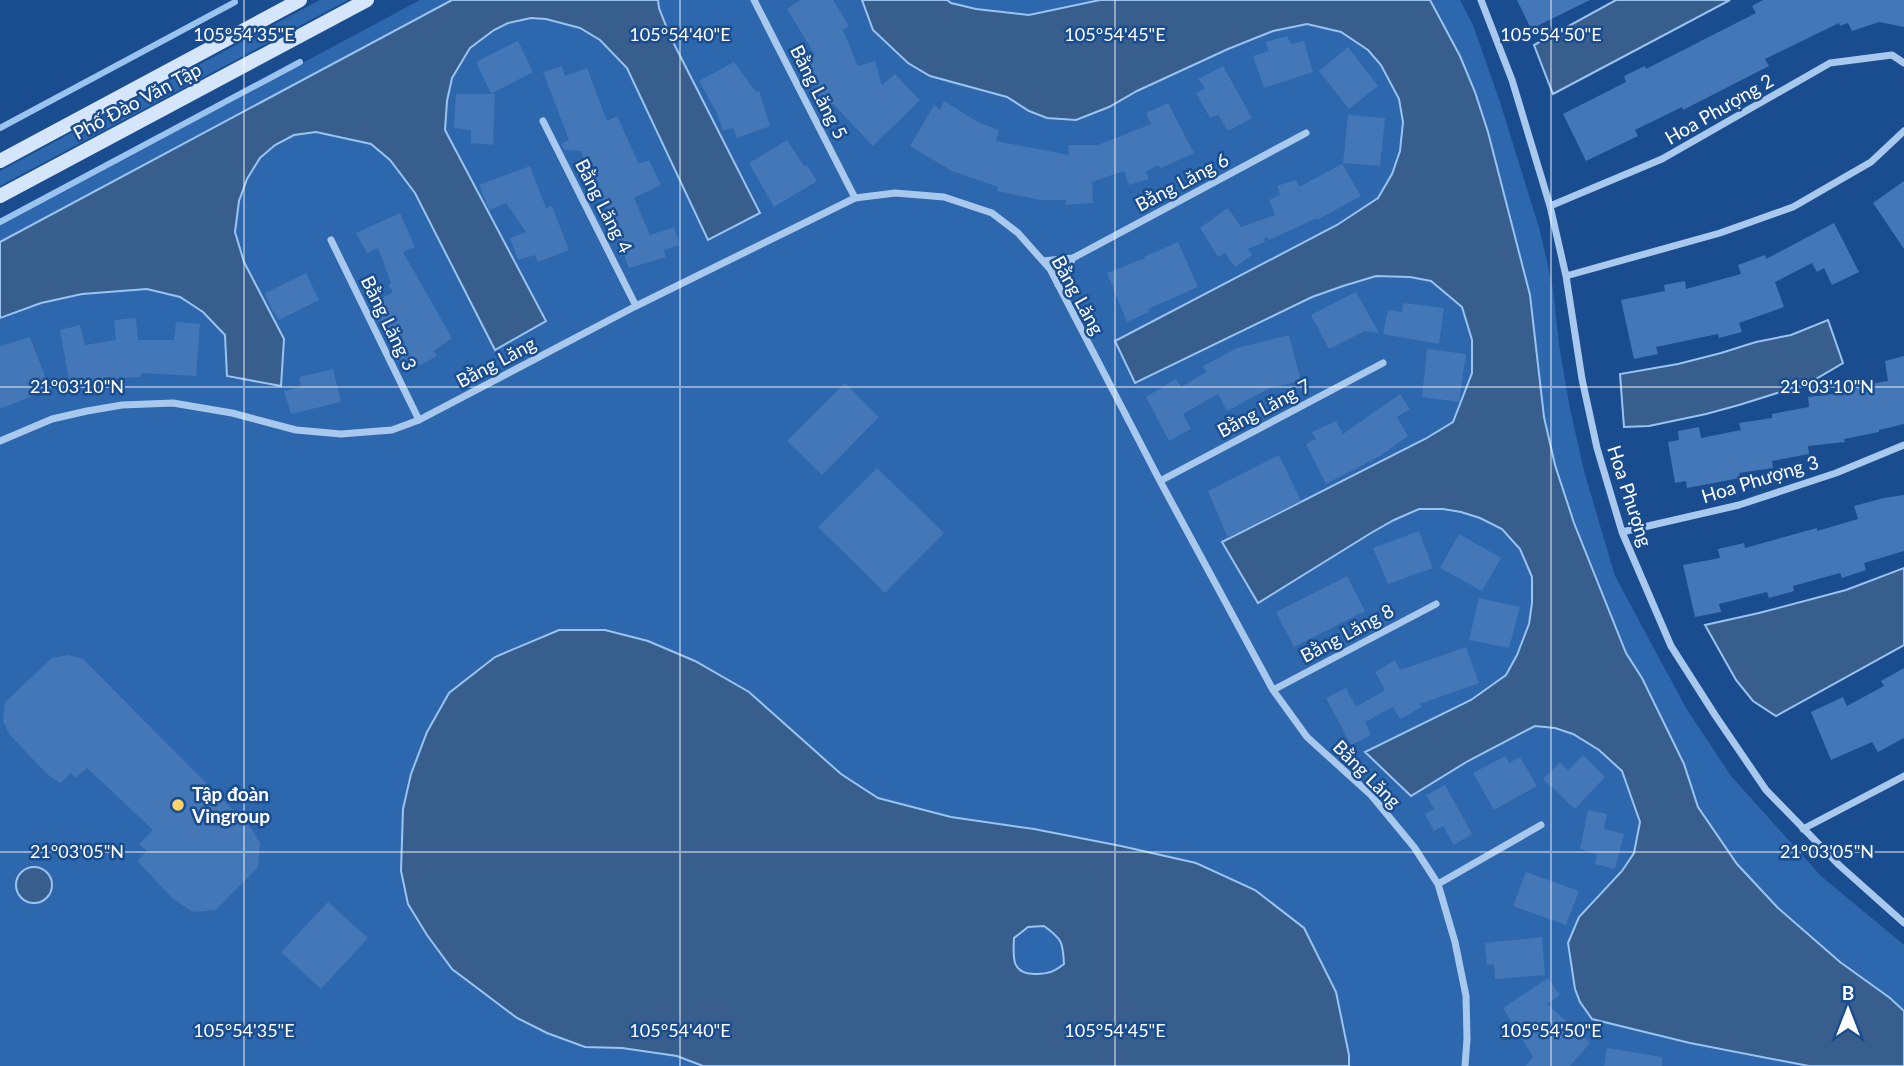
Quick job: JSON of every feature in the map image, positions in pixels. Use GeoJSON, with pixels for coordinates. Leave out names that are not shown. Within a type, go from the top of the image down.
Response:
{"type":"FeatureCollection","features":[{"type":"Feature","properties":{"kind":"main road","name":"Phố Đào Văn Tập"},"geometry":{"type":"LineString","coordinates":[[0,161],[300,0]]}},
{"type":"Feature","properties":{"kind":"main road","name":"Phố Đào Văn Tập"},"geometry":{"type":"LineString","coordinates":[[0,196],[367,0]]}},
{"type":"Feature","properties":{"kind":"street","name":"Bằng Lăng 5"},"geometry":{"type":"LineString","coordinates":[[754,0],[855,198]]}},
{"type":"Feature","properties":{"kind":"street","name":"Hoa Phượng"},"geometry":{"type":"LineString","coordinates":[[1481,0],[1512,80],[1550,206],[1566,276],[1582,379],[1597,449],[1622,532],[1671,646],[1766,790],[1839,864],[1904,923]]}},
{"type":"Feature","properties":{"kind":"street","name":"Hoa Phượng 2"},"geometry":{"type":"LineString","coordinates":[[1550,206],[1662,159],[1830,63],[1892,55],[1904,63]]}},
{"type":"Feature","properties":{"kind":"street","name":"Bằng Lăng 4"},"geometry":{"type":"LineString","coordinates":[[543,121],[636,306]]}},
{"type":"Feature","properties":{"kind":"street"},"geometry":{"type":"LineString","coordinates":[[1566,276],[1720,233],[1793,207],[1871,162],[1904,131]]}},
{"type":"Feature","properties":{"kind":"street","name":"Bằng Lăng 6"},"geometry":{"type":"LineString","coordinates":[[1073,258],[1306,133]]}},
{"type":"Feature","properties":{"kind":"street","name":"Bằng Lăng"},"geometry":{"type":"LineString","coordinates":[[0,441],[52,419],[87,411],[122,405],[173,403],[232,413],[296,430],[341,434],[392,430],[419,420],[636,306],[855,198],[895,193],[943,197],[992,214],[1018,233],[1050,269],[1273,690],[1307,737],[1371,795],[1414,847],[1438,884],[1455,942],[1466,996],[1465,1066]]}},
{"type":"Feature","properties":{"kind":"street","name":"Bằng Lăng 3"},"geometry":{"type":"LineString","coordinates":[[331,240],[419,420]]}},
{"type":"Feature","properties":{"kind":"street"},"geometry":{"type":"LineString","coordinates":[[1043,261],[1073,258]]}},
{"type":"Feature","properties":{"kind":"street"},"geometry":{"type":"LineString","coordinates":[[1058,285],[1073,258]]}},
{"type":"Feature","properties":{"kind":"street","name":"Bằng Lăng 7"},"geometry":{"type":"LineString","coordinates":[[1160,481],[1383,363]]}},
{"type":"Feature","properties":{"kind":"street","name":"Hoa Phượng 3"},"geometry":{"type":"LineString","coordinates":[[1622,532],[1740,505],[1836,473],[1904,445]]}},
{"type":"Feature","properties":{"kind":"street","name":"Bằng Lăng 8"},"geometry":{"type":"LineString","coordinates":[[1273,690],[1436,604]]}},
{"type":"Feature","properties":{"kind":"street"},"geometry":{"type":"LineString","coordinates":[[1803,829],[1904,776]]}},
{"type":"Feature","properties":{"kind":"street"},"geometry":{"type":"LineString","coordinates":[[1438,884],[1541,825]]}},
{"type":"Feature","properties":{"kind":"shaded area"},"geometry":{"type":"Polygon","coordinates":[[[320,0],[348,0],[0,186],[0,171],[320,0]]]}},
{"type":"Feature","properties":{"kind":"shaded area"},"geometry":{"type":"Polygon","coordinates":[[[420,0],[1460,0],[1473,25],[1500,102],[1540,231],[1553,289],[1570,409],[1584,471],[1615,576],[1686,708],[1731,776],[1821,876],[1904,945],[1904,1066],[0,1066],[0,225],[420,0]]]}},
{"type":"Feature","properties":{"kind":"shaded area"},"geometry":{"type":"Polygon","coordinates":[[[452,0],[658,0],[670,36],[760,213],[708,240],[627,68],[600,40],[580,28],[531,18],[508,23],[470,48],[452,78],[447,101],[445,130],[546,321],[495,350],[415,193],[390,160],[371,144],[316,132],[294,135],[275,145],[260,158],[247,179],[239,201],[235,232],[244,262],[284,339],[281,386],[227,376],[225,335],[203,312],[180,297],[147,289],[82,294],[41,303],[0,318],[0,242],[452,0]]]}},
{"type":"Feature","properties":{"kind":"shaded area"},"geometry":{"type":"Polygon","coordinates":[[[862,0],[947,0],[976,9],[1029,15],[1100,0],[1430,0],[1460,56],[1488,132],[1530,295],[1544,417],[1555,465],[1574,523],[1626,653],[1642,678],[1684,764],[1698,807],[1737,864],[1778,908],[1840,962],[1904,1011],[1904,1066],[1809,1066],[1690,1043],[1592,1019],[1575,989],[1568,943],[1579,917],[1622,871],[1634,853],[1640,822],[1622,771],[1599,750],[1573,734],[1555,728],[1535,726],[1468,761],[1411,796],[1365,752],[1471,700],[1506,675],[1529,624],[1532,577],[1520,549],[1502,529],[1461,512],[1419,509],[1371,533],[1258,603],[1222,542],[1425,439],[1453,422],[1472,373],[1472,340],[1462,307],[1431,281],[1376,276],[1312,297],[1135,383],[1115,341],[1337,225],[1378,198],[1392,174],[1400,151],[1403,122],[1399,99],[1381,65],[1368,50],[1341,32],[1307,24],[1273,31],[1228,49],[1137,91],[1109,107],[1076,120],[1047,118],[1029,111],[1007,97],[930,76],[908,63],[873,30],[862,0]]]}},
{"type":"Feature","properties":{"kind":"shaded area"},"geometry":{"type":"Polygon","coordinates":[[[1616,0],[1730,0],[1553,94],[1534,45],[1616,0]]]}},
{"type":"Feature","properties":{"kind":"shaded area"},"geometry":{"type":"Polygon","coordinates":[[[1828,320],[1843,363],[1809,383],[1706,414],[1649,426],[1624,427],[1620,374],[1678,364],[1791,335],[1828,320]]]}},
{"type":"Feature","properties":{"kind":"shaded area"},"geometry":{"type":"Polygon","coordinates":[[[1904,568],[1904,645],[1776,716],[1753,701],[1736,680],[1705,625],[1846,590],[1904,568]]]}},
{"type":"Feature","properties":{"kind":"shaded area"},"geometry":{"type":"Polygon","coordinates":[[[559,630],[605,630],[648,641],[695,661],[749,692],[841,774],[878,798],[951,817],[1034,829],[1196,863],[1255,890],[1304,928],[1336,992],[1349,1066],[703,1066],[677,1056],[622,1048],[585,1047],[547,1033],[517,1018],[452,969],[408,904],[401,871],[403,809],[411,774],[427,732],[449,693],[495,657],[559,630]],[[1044,926],[1028,927],[1014,938],[1015,964],[1022,972],[1045,973],[1064,964],[1058,938],[1044,926]]]}},
{"type":"Feature","properties":{"kind":"shaded area"},"geometry":{"type":"Polygon","coordinates":[[[34,867],[47,872],[52,885],[47,898],[34,903],[21,898],[16,885],[21,872],[34,867]]]}},
{"type":"Feature","properties":{"kind":"building"},"geometry":{"type":"Polygon","coordinates":[[[801,0],[833,0],[849,26],[843,30],[858,66],[875,61],[882,85],[895,74],[920,100],[873,146],[833,104],[824,108],[804,59],[815,55],[787,9],[801,0]]]}},
{"type":"Feature","properties":{"kind":"building"},"geometry":{"type":"Polygon","coordinates":[[[1517,0],[1590,0],[1531,29],[1517,0]]]}},
{"type":"Feature","properties":{"kind":"building"},"geometry":{"type":"Polygon","coordinates":[[[1763,0],[1904,0],[1904,27],[1879,22],[1852,31],[1848,23],[1840,26],[1839,23],[1765,59],[1769,66],[1683,110],[1682,107],[1635,130],[1638,136],[1586,161],[1563,114],[1626,82],[1624,76],[1645,66],[1646,69],[1756,13],[1752,6],[1763,0]]]}},
{"type":"Feature","properties":{"kind":"building"},"geometry":{"type":"Polygon","coordinates":[[[1287,36],[1291,44],[1304,41],[1313,72],[1264,88],[1253,56],[1269,51],[1265,42],[1287,36]]]}},
{"type":"Feature","properties":{"kind":"building"},"geometry":{"type":"Polygon","coordinates":[[[518,41],[533,72],[491,94],[476,62],[518,41]]]}},
{"type":"Feature","properties":{"kind":"building"},"geometry":{"type":"Polygon","coordinates":[[[1348,47],[1378,86],[1349,109],[1319,71],[1348,47]]]}},
{"type":"Feature","properties":{"kind":"building"},"geometry":{"type":"Polygon","coordinates":[[[734,62],[756,92],[759,91],[770,126],[737,138],[733,128],[723,131],[717,113],[699,81],[734,62]]]}},
{"type":"Feature","properties":{"kind":"building"},"geometry":{"type":"Polygon","coordinates":[[[562,66],[565,76],[587,68],[607,121],[617,116],[639,164],[649,160],[661,185],[634,198],[650,235],[674,227],[680,245],[664,250],[666,257],[629,268],[581,151],[565,150],[561,144],[569,140],[543,72],[562,66]]]}},
{"type":"Feature","properties":{"kind":"building"},"geometry":{"type":"Polygon","coordinates":[[[1223,66],[1252,118],[1228,131],[1218,115],[1210,118],[1196,93],[1205,88],[1198,79],[1223,66]]]}},
{"type":"Feature","properties":{"kind":"building"},"geometry":{"type":"Polygon","coordinates":[[[456,94],[495,94],[493,145],[471,143],[471,130],[454,128],[456,94]]]}},
{"type":"Feature","properties":{"kind":"building"},"geometry":{"type":"Polygon","coordinates":[[[944,101],[978,122],[999,130],[996,141],[1069,155],[1068,145],[1098,145],[1151,124],[1146,113],[1168,103],[1194,153],[1161,168],[1158,165],[1146,172],[1149,179],[1129,185],[1124,171],[1092,182],[1093,203],[1066,205],[1066,200],[1040,200],[997,191],[998,187],[952,171],[910,146],[934,105],[940,110],[944,101]]]}},
{"type":"Feature","properties":{"kind":"building"},"geometry":{"type":"Polygon","coordinates":[[[1348,115],[1385,118],[1380,166],[1343,163],[1348,115]]]}},
{"type":"Feature","properties":{"kind":"building"},"geometry":{"type":"Polygon","coordinates":[[[787,140],[817,181],[774,207],[749,163],[787,140]]]}},
{"type":"Feature","properties":{"kind":"building"},"geometry":{"type":"Polygon","coordinates":[[[1342,164],[1361,196],[1317,220],[1269,240],[1268,237],[1264,238],[1265,242],[1248,249],[1252,255],[1235,267],[1225,253],[1218,257],[1200,228],[1228,208],[1241,227],[1275,215],[1269,200],[1280,195],[1277,186],[1296,180],[1299,187],[1342,164]]]}},
{"type":"Feature","properties":{"kind":"building"},"geometry":{"type":"Polygon","coordinates":[[[530,166],[546,208],[552,206],[569,250],[538,262],[535,255],[518,260],[510,238],[526,232],[506,203],[489,210],[479,185],[530,166]]]}},
{"type":"Feature","properties":{"kind":"building"},"geometry":{"type":"Polygon","coordinates":[[[1904,181],[1904,249],[1873,203],[1904,181]]]}},
{"type":"Feature","properties":{"kind":"building"},"geometry":{"type":"Polygon","coordinates":[[[400,213],[415,247],[403,252],[452,338],[434,351],[437,356],[407,372],[370,305],[393,292],[388,285],[391,283],[378,248],[367,253],[356,233],[400,213]]]}},
{"type":"Feature","properties":{"kind":"building"},"geometry":{"type":"Polygon","coordinates":[[[1834,223],[1859,272],[1832,285],[1824,268],[1817,272],[1812,263],[1775,282],[1784,307],[1739,323],[1742,332],[1719,338],[1718,334],[1656,347],[1658,354],[1634,359],[1621,300],[1665,291],[1664,285],[1685,281],[1686,289],[1741,274],[1738,265],[1765,255],[1766,259],[1834,223]]]}},
{"type":"Feature","properties":{"kind":"building"},"geometry":{"type":"Polygon","coordinates":[[[1178,242],[1198,287],[1148,309],[1149,312],[1127,322],[1107,273],[1178,242]]]}},
{"type":"Feature","properties":{"kind":"building"},"geometry":{"type":"Polygon","coordinates":[[[306,273],[319,300],[279,320],[265,293],[306,273]]]}},
{"type":"Feature","properties":{"kind":"building"},"geometry":{"type":"Polygon","coordinates":[[[1356,292],[1379,333],[1365,331],[1329,349],[1311,315],[1356,292]]]}},
{"type":"Feature","properties":{"kind":"building"},"geometry":{"type":"Polygon","coordinates":[[[1403,303],[1444,308],[1439,344],[1383,334],[1388,310],[1402,312],[1403,303]]]}},
{"type":"Feature","properties":{"kind":"building"},"geometry":{"type":"Polygon","coordinates":[[[136,318],[138,340],[174,340],[176,322],[200,324],[196,376],[141,373],[141,377],[91,380],[70,385],[60,330],[80,325],[85,345],[116,340],[114,320],[136,318]]]}},
{"type":"Feature","properties":{"kind":"building"},"geometry":{"type":"Polygon","coordinates":[[[1289,335],[1301,381],[1270,388],[1227,411],[1218,394],[1183,414],[1191,429],[1169,441],[1146,397],[1176,379],[1181,387],[1206,372],[1203,366],[1237,348],[1289,335]]]}},
{"type":"Feature","properties":{"kind":"building"},"geometry":{"type":"Polygon","coordinates":[[[30,337],[50,389],[0,409],[0,346],[30,337]]]}},
{"type":"Feature","properties":{"kind":"building"},"geometry":{"type":"Polygon","coordinates":[[[1427,349],[1466,354],[1459,402],[1422,397],[1427,349]]]}},
{"type":"Feature","properties":{"kind":"building"},"geometry":{"type":"Polygon","coordinates":[[[1904,356],[1904,424],[1844,439],[1845,442],[1808,446],[1809,454],[1772,461],[1773,468],[1739,473],[1740,478],[1687,488],[1686,481],[1675,483],[1668,442],[1679,440],[1678,431],[1699,427],[1701,438],[1741,430],[1739,423],[1772,418],[1772,414],[1809,407],[1808,397],[1842,393],[1841,389],[1888,381],[1885,361],[1904,356]]]}},
{"type":"Feature","properties":{"kind":"building"},"geometry":{"type":"Polygon","coordinates":[[[333,369],[341,402],[291,414],[284,391],[301,387],[299,377],[333,369]]]}},
{"type":"Feature","properties":{"kind":"building"},"geometry":{"type":"Polygon","coordinates":[[[845,383],[879,417],[822,475],[787,441],[845,383]]]}},
{"type":"Feature","properties":{"kind":"building"},"geometry":{"type":"Polygon","coordinates":[[[1400,394],[1410,409],[1397,417],[1408,436],[1380,456],[1326,484],[1306,444],[1316,439],[1312,432],[1336,421],[1343,434],[1400,394]]]}},
{"type":"Feature","properties":{"kind":"building"},"geometry":{"type":"Polygon","coordinates":[[[1279,455],[1301,501],[1228,538],[1208,491],[1279,455]]]}},
{"type":"Feature","properties":{"kind":"building"},"geometry":{"type":"Polygon","coordinates":[[[877,468],[944,533],[885,593],[818,527],[877,468]]]}},
{"type":"Feature","properties":{"kind":"building"},"geometry":{"type":"Polygon","coordinates":[[[1904,495],[1904,551],[1864,563],[1866,570],[1842,578],[1840,573],[1793,586],[1794,591],[1769,598],[1767,592],[1719,604],[1721,612],[1695,617],[1683,565],[1720,558],[1718,549],[1744,543],[1745,548],[1858,519],[1854,506],[1904,495]]]}},
{"type":"Feature","properties":{"kind":"building"},"geometry":{"type":"Polygon","coordinates":[[[1419,531],[1433,568],[1388,584],[1373,548],[1419,531]]]}},
{"type":"Feature","properties":{"kind":"building"},"geometry":{"type":"Polygon","coordinates":[[[1459,534],[1501,558],[1482,591],[1440,568],[1459,534]]]}},
{"type":"Feature","properties":{"kind":"building"},"geometry":{"type":"Polygon","coordinates":[[[1347,576],[1365,611],[1294,647],[1276,612],[1347,576]]]}},
{"type":"Feature","properties":{"kind":"building"},"geometry":{"type":"Polygon","coordinates":[[[1479,598],[1520,607],[1509,648],[1469,640],[1479,598]]]}},
{"type":"Feature","properties":{"kind":"building"},"geometry":{"type":"Polygon","coordinates":[[[1466,647],[1479,683],[1420,704],[1422,707],[1400,719],[1393,707],[1365,722],[1371,735],[1351,745],[1326,698],[1346,688],[1356,707],[1385,690],[1375,672],[1395,660],[1400,670],[1466,647]]]}},
{"type":"Feature","properties":{"kind":"building","name":"Tập đoàn Vingroup"},"geometry":{"type":"Polygon","coordinates":[[[68,655],[83,659],[251,828],[260,843],[258,867],[216,910],[193,912],[173,899],[137,861],[147,851],[139,844],[153,830],[87,768],[75,778],[71,773],[60,783],[47,774],[9,734],[3,721],[5,702],[52,658],[68,655]]]}},
{"type":"Feature","properties":{"kind":"building"},"geometry":{"type":"Polygon","coordinates":[[[1904,668],[1904,738],[1878,752],[1872,742],[1831,760],[1811,712],[1843,697],[1847,706],[1884,686],[1881,681],[1904,668]]]}},
{"type":"Feature","properties":{"kind":"building"},"geometry":{"type":"Polygon","coordinates":[[[1583,755],[1605,777],[1575,809],[1543,779],[1560,762],[1568,770],[1583,755]]]}},
{"type":"Feature","properties":{"kind":"building"},"geometry":{"type":"Polygon","coordinates":[[[1505,756],[1509,763],[1520,757],[1537,786],[1494,810],[1473,773],[1505,756]]]}},
{"type":"Feature","properties":{"kind":"building"},"geometry":{"type":"Polygon","coordinates":[[[1445,785],[1472,834],[1454,845],[1443,826],[1434,831],[1425,814],[1434,809],[1426,795],[1445,785]]]}},
{"type":"Feature","properties":{"kind":"building"},"geometry":{"type":"Polygon","coordinates":[[[1588,810],[1607,814],[1604,829],[1624,834],[1615,869],[1595,864],[1597,854],[1580,849],[1588,810]]]}},
{"type":"Feature","properties":{"kind":"building"},"geometry":{"type":"Polygon","coordinates":[[[1526,872],[1579,891],[1566,925],[1513,906],[1526,872]]]}},
{"type":"Feature","properties":{"kind":"building"},"geometry":{"type":"Polygon","coordinates":[[[328,902],[368,938],[321,989],[281,952],[328,902]]]}},
{"type":"Feature","properties":{"kind":"building"},"geometry":{"type":"Polygon","coordinates":[[[1542,937],[1545,975],[1495,979],[1494,964],[1487,965],[1485,943],[1542,937]]]}},
{"type":"Feature","properties":{"kind":"building"},"geometry":{"type":"Polygon","coordinates":[[[1548,978],[1560,995],[1547,1004],[1590,1043],[1570,1066],[1525,1066],[1533,1057],[1503,1008],[1548,978]]]}},
{"type":"Feature","properties":{"kind":"building"},"geometry":{"type":"Polygon","coordinates":[[[1607,1048],[1662,1057],[1662,1066],[1604,1066],[1607,1048]]]}},
{"type":"Feature","properties":{"kind":"waterway"},"geometry":{"type":"LineString","coordinates":[[0,128],[235,2]]}},
{"type":"Feature","properties":{"kind":"waterway"},"geometry":{"type":"LineString","coordinates":[[0,222],[300,62]]}},
{"type":"Feature","properties":{"kind":"place","name":"Tập đoàn Vingroup"},"geometry":{"type":"Point","coordinates":[178,805]}}]}
